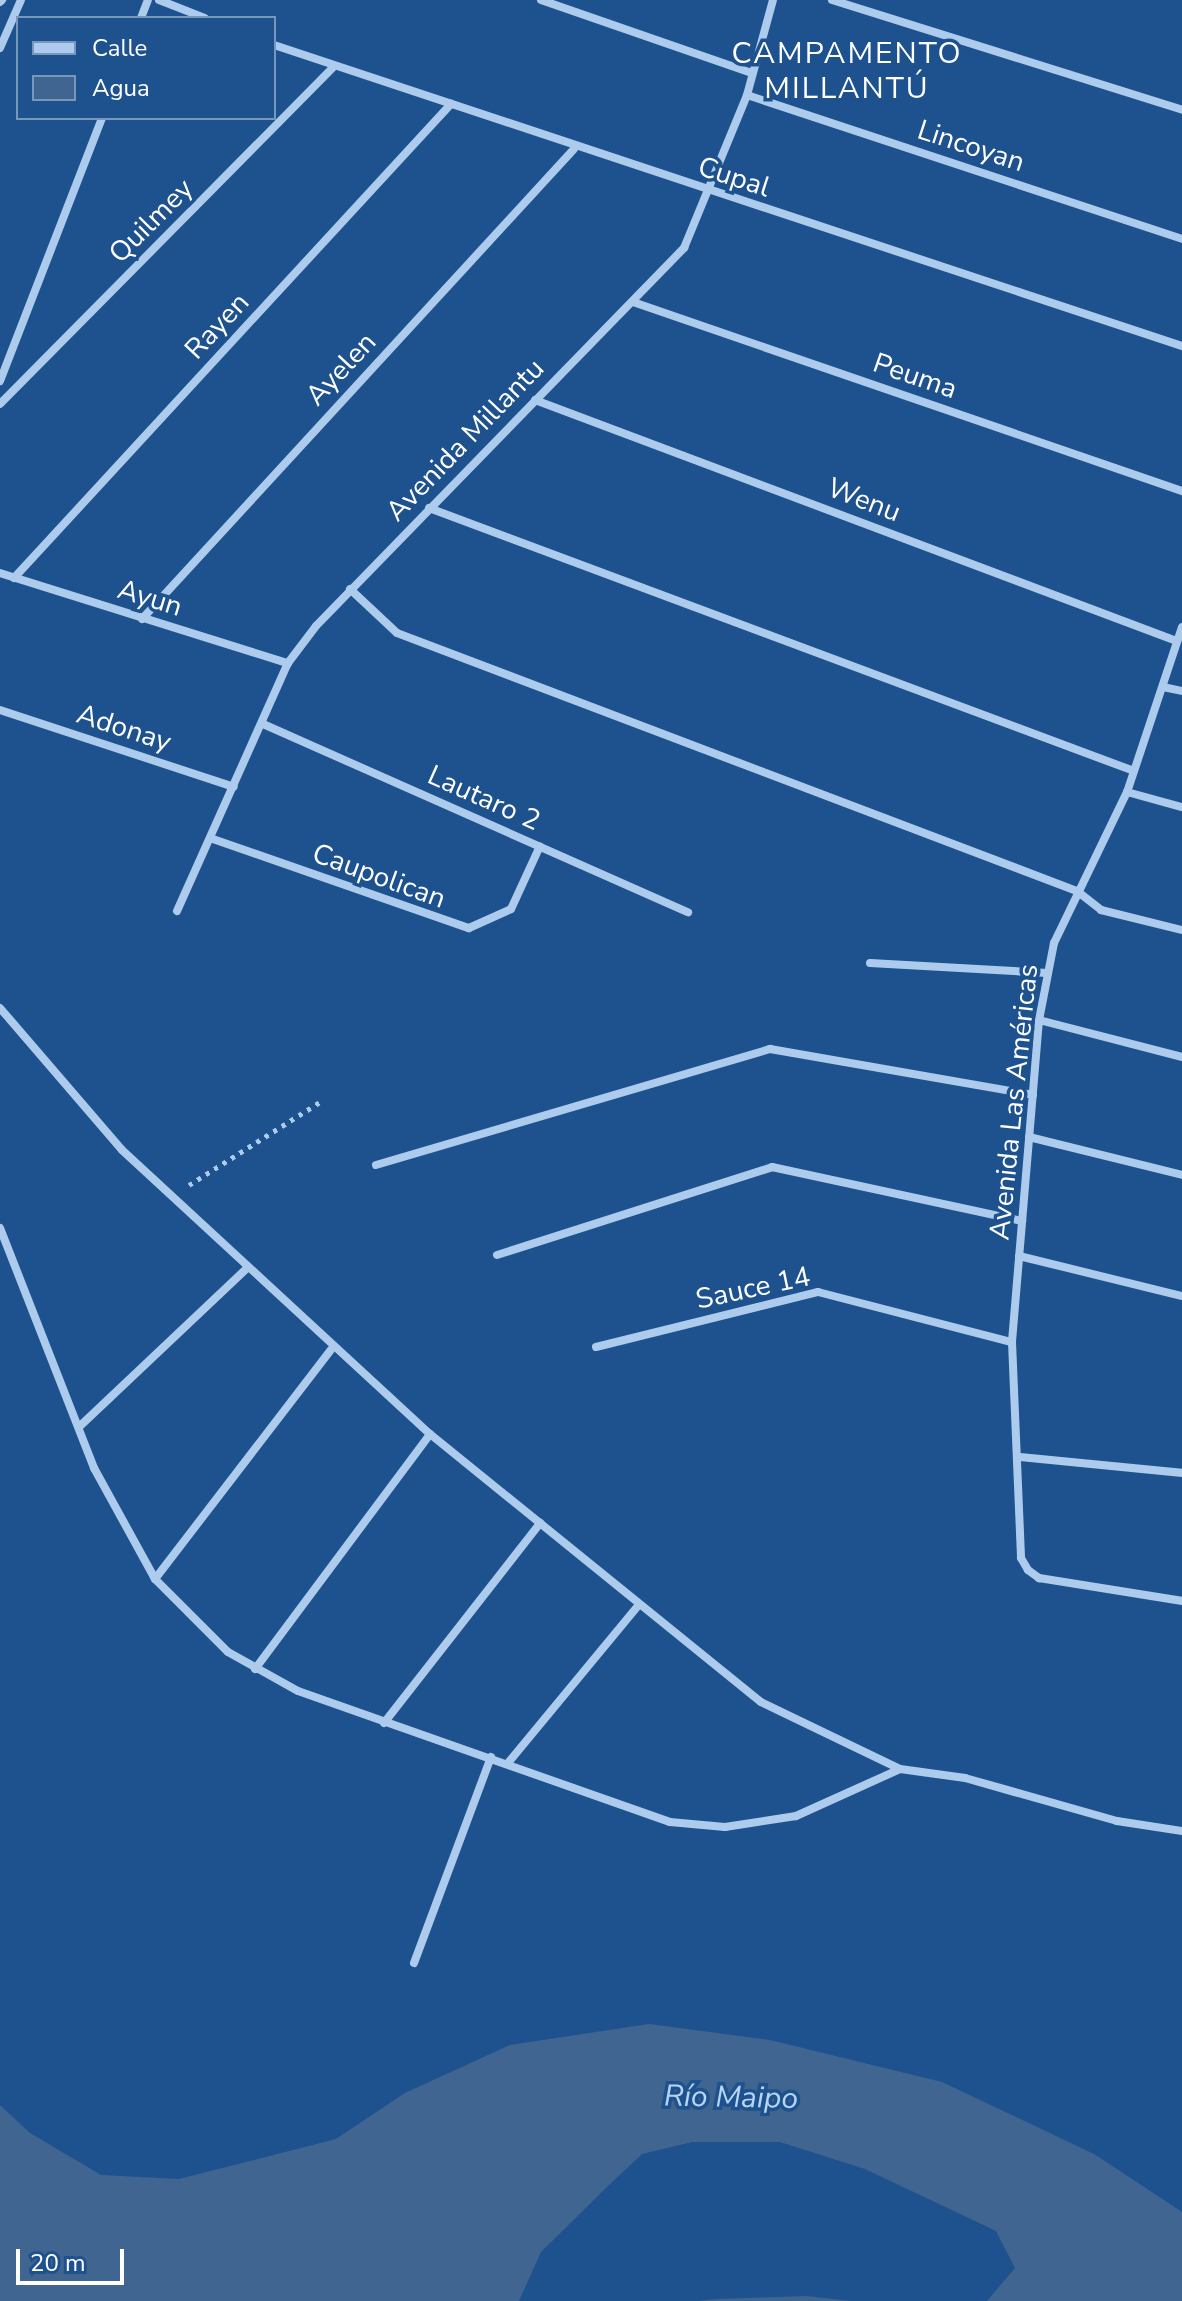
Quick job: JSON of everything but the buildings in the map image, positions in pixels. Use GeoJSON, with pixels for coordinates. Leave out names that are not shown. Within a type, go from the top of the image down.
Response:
{"type":"FeatureCollection","features":[{"type":"Feature","properties":{"kind":"street"},"geometry":{"type":"LineString","coordinates":[[0,48],[21,0]]}},
{"type":"Feature","properties":{"kind":"street"},"geometry":{"type":"LineString","coordinates":[[159,0],[200,16]]}},
{"type":"Feature","properties":{"kind":"street"},"geometry":{"type":"LineString","coordinates":[[541,0],[752,73]]}},
{"type":"Feature","properties":{"kind":"street","name":"Avenida Millantu"},"geometry":{"type":"LineString","coordinates":[[177,911],[288,663],[350,589],[684,248],[712,193],[747,95],[773,0]]}},
{"type":"Feature","properties":{"kind":"street"},"geometry":{"type":"LineString","coordinates":[[832,0],[1182,110]]}},
{"type":"Feature","properties":{"kind":"street","name":"Cupal"},"geometry":{"type":"LineString","coordinates":[[276,46],[574,149],[1182,346]]}},
{"type":"Feature","properties":{"kind":"street","name":"Quilmey"},"geometry":{"type":"LineString","coordinates":[[0,404],[333,68]]}},
{"type":"Feature","properties":{"kind":"street","name":"Lincoyan"},"geometry":{"type":"LineString","coordinates":[[747,95],[1182,239]]}},
{"type":"Feature","properties":{"kind":"street","name":"Rayen"},"geometry":{"type":"LineString","coordinates":[[14,578],[451,104]]}},
{"type":"Feature","properties":{"kind":"street"},"geometry":{"type":"LineString","coordinates":[[0,381],[101,120]]}},
{"type":"Feature","properties":{"kind":"street","name":"Ayelen"},"geometry":{"type":"LineString","coordinates":[[142,619],[574,149]]}},
{"type":"Feature","properties":{"kind":"street","name":"Peuma"},"geometry":{"type":"LineString","coordinates":[[633,302],[1182,491]]}},
{"type":"Feature","properties":{"kind":"street","name":"Wenu"},"geometry":{"type":"LineString","coordinates":[[535,400],[1177,641]]}},
{"type":"Feature","properties":{"kind":"street"},"geometry":{"type":"LineString","coordinates":[[429,508],[1134,771]]}},
{"type":"Feature","properties":{"kind":"street","name":"Ayun"},"geometry":{"type":"LineString","coordinates":[[0,573],[288,663]]}},
{"type":"Feature","properties":{"kind":"street"},"geometry":{"type":"LineString","coordinates":[[350,589],[397,633],[1077,891],[1101,910],[1182,930]]}},
{"type":"Feature","properties":{"kind":"street","name":"Avenida Las Américas"},"geometry":{"type":"LineString","coordinates":[[1182,627],[1127,792],[1077,891],[1048,973],[1039,1020],[1012,1342],[1020,1457],[1021,1558],[1039,1578],[1182,1601]]}},
{"type":"Feature","properties":{"kind":"street"},"geometry":{"type":"LineString","coordinates":[[1163,687],[1182,691]]}},
{"type":"Feature","properties":{"kind":"street","name":"Adonay"},"geometry":{"type":"LineString","coordinates":[[0,710],[234,787]]}},
{"type":"Feature","properties":{"kind":"street","name":"Lautaro 2"},"geometry":{"type":"LineString","coordinates":[[263,724],[688,912]]}},
{"type":"Feature","properties":{"kind":"street"},"geometry":{"type":"LineString","coordinates":[[1127,792],[1182,807]]}},
{"type":"Feature","properties":{"kind":"street","name":"Caupolican"},"geometry":{"type":"LineString","coordinates":[[210,838],[469,928],[511,909],[540,846]]}},
{"type":"Feature","properties":{"kind":"street"},"geometry":{"type":"LineString","coordinates":[[870,963],[1048,973]]}},
{"type":"Feature","properties":{"kind":"street"},"geometry":{"type":"LineString","coordinates":[[0,1008],[122,1150],[331,1350],[638,1606],[761,1702],[900,1769],[965,1778],[1102,1818],[1182,1831]]}},
{"type":"Feature","properties":{"kind":"street"},"geometry":{"type":"LineString","coordinates":[[1039,1020],[1182,1057]]}},
{"type":"Feature","properties":{"kind":"street"},"geometry":{"type":"LineString","coordinates":[[376,1165],[770,1049],[1033,1095]]}},
{"type":"Feature","properties":{"kind":"street"},"geometry":{"type":"LineString","coordinates":[[1029,1137],[1182,1175]]}},
{"type":"Feature","properties":{"kind":"street"},"geometry":{"type":"LineString","coordinates":[[497,1255],[772,1167],[1022,1221]]}},
{"type":"Feature","properties":{"kind":"street"},"geometry":{"type":"LineString","coordinates":[[0,1228],[79,1427],[155,1579],[202,1632],[255,1669],[384,1723],[491,1757],[670,1822],[725,1827],[796,1816],[900,1769]]}},
{"type":"Feature","properties":{"kind":"street"},"geometry":{"type":"LineString","coordinates":[[1019,1256],[1182,1296]]}},
{"type":"Feature","properties":{"kind":"street"},"geometry":{"type":"LineString","coordinates":[[79,1427],[246,1269]]}},
{"type":"Feature","properties":{"kind":"street","name":"Sauce 14"},"geometry":{"type":"LineString","coordinates":[[596,1347],[818,1292],[1012,1342]]}},
{"type":"Feature","properties":{"kind":"street"},"geometry":{"type":"LineString","coordinates":[[155,1579],[331,1350]]}},
{"type":"Feature","properties":{"kind":"street"},"geometry":{"type":"LineString","coordinates":[[255,1669],[430,1434]]}},
{"type":"Feature","properties":{"kind":"street"},"geometry":{"type":"LineString","coordinates":[[1020,1457],[1182,1473]]}},
{"type":"Feature","properties":{"kind":"street"},"geometry":{"type":"LineString","coordinates":[[384,1723],[540,1523]]}},
{"type":"Feature","properties":{"kind":"street"},"geometry":{"type":"LineString","coordinates":[[508,1763],[638,1606]]}},
{"type":"Feature","properties":{"kind":"street"},"geometry":{"type":"LineString","coordinates":[[414,1963],[491,1757]]}},
{"type":"Feature","properties":{"kind":"path"},"geometry":{"type":"LineString","coordinates":[[189,1185],[323,1100]]}},
{"type":"Feature","properties":{"kind":"water","name":"Río Maipo"},"geometry":{"type":"Polygon","coordinates":[[[649,2024],[770,2040],[942,2082],[1094,2154],[1182,2212],[1182,2301],[987,2301],[1015,2268],[996,2231],[865,2169],[780,2142],[692,2142],[642,2154],[541,2252],[519,2301],[0,2301],[0,2105],[30,2133],[101,2175],[179,2179],[336,2139],[405,2093],[510,2045],[649,2024]]]}},
{"type":"Feature","properties":{"kind":"water"},"geometry":{"type":"Polygon","coordinates":[[[806,2296],[851,2301],[698,2301],[717,2299],[806,2296]]]}},
{"type":"Feature","properties":{"kind":"district","name":"CAMPAMENTO MILLANTÚ"},"geometry":{"type":"Point","coordinates":[847,71]}}]}
